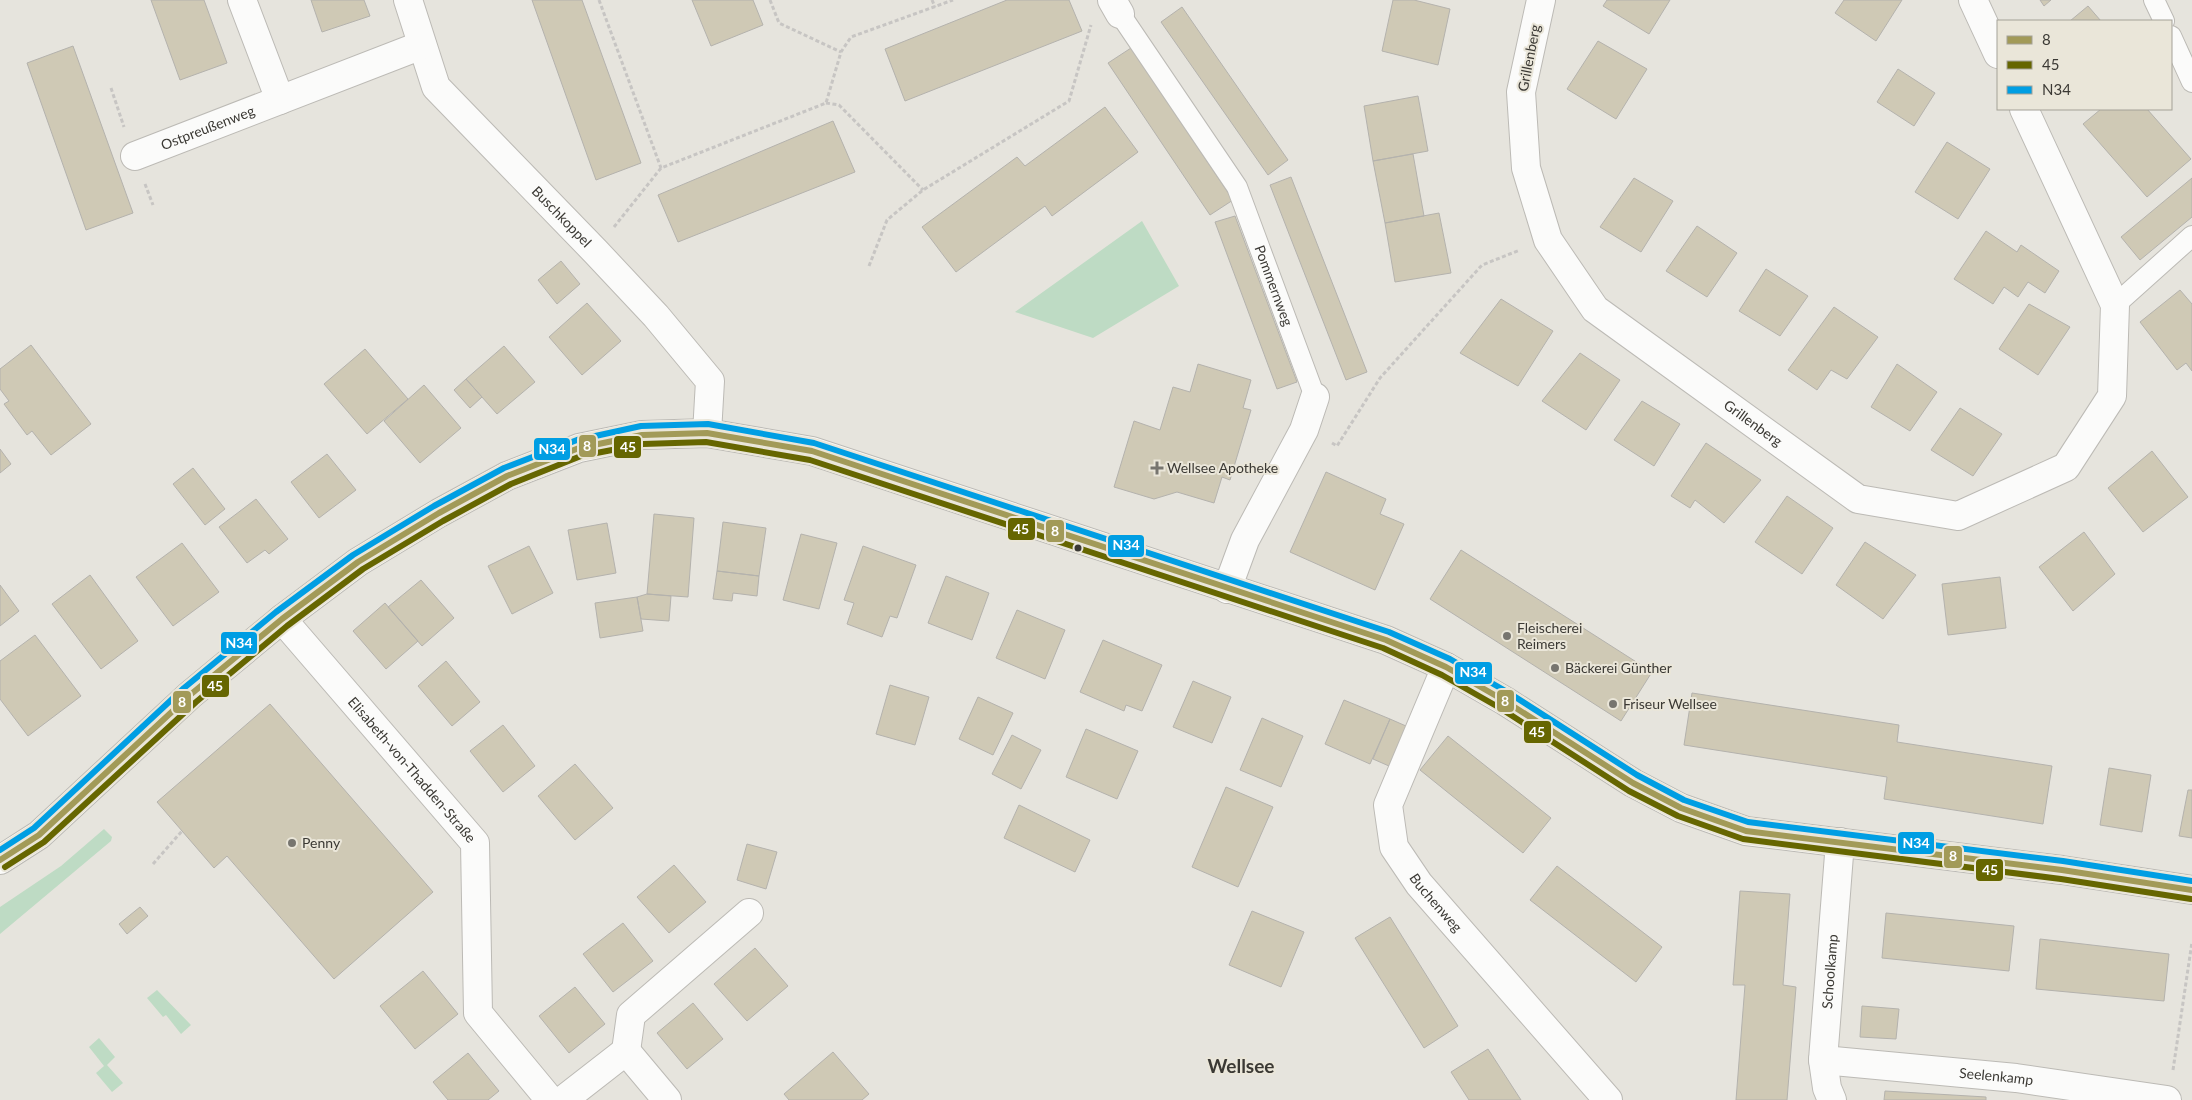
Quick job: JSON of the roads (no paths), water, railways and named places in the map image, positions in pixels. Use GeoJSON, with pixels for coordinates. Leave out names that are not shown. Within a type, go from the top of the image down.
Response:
{"type":"FeatureCollection","features":[{"type":"Feature","properties":{"kind":"street"},"geometry":{"type":"LineString","coordinates":[[242,0],[280,100]]}},
{"type":"Feature","properties":{"kind":"street","name":"Buschkoppel"},"geometry":{"type":"LineString","coordinates":[[408,0],[436,87],[596,251],[656,316],[710,381],[707,433]]}},
{"type":"Feature","properties":{"kind":"street","name":"Grillenberg"},"geometry":{"type":"LineString","coordinates":[[1541,0],[1521,92],[1526,168],[1548,240],[1595,309],[1858,499],[1958,516],[2066,467],[2112,396],[2115,305],[2024,110]]}},
{"type":"Feature","properties":{"kind":"street"},"geometry":{"type":"LineString","coordinates":[[1973,0],[1997,52]]}},
{"type":"Feature","properties":{"kind":"street","name":"Ostpreußenweg"},"geometry":{"type":"LineString","coordinates":[[135,156],[422,45]]}},
{"type":"Feature","properties":{"kind":"street","name":"Pommernweg"},"geometry":{"type":"LineString","coordinates":[[1227,589],[1245,540],[1304,430],[1315,398]]}},
{"type":"Feature","properties":{"kind":"street"},"geometry":{"type":"LineString","coordinates":[[0,860],[38,835],[190,695],[282,619],[358,562],[507,476],[579,448],[642,435],[707,433],[812,451],[1386,640],[1446,667],[1505,701],[1633,783],[1681,808],[1746,831],[2062,870],[2192,890]]}},
{"type":"Feature","properties":{"kind":"street","name":"Elisabeth-von-Thadden-Straße"},"geometry":{"type":"LineString","coordinates":[[282,619],[475,843],[478,1013],[550,1100]]}},
{"type":"Feature","properties":{"kind":"street","name":"Buchenweg"},"geometry":{"type":"LineString","coordinates":[[1446,667],[1388,805],[1394,847],[1419,884],[1608,1100]]}},
{"type":"Feature","properties":{"kind":"street","name":"Schoolkamp"},"geometry":{"type":"LineString","coordinates":[[1832,1100],[1827,1088],[1823,1060],[1840,842]]}},
{"type":"Feature","properties":{"kind":"street"},"geometry":{"type":"LineString","coordinates":[[653,1095],[626,1051],[631,1015],[749,913]]}},
{"type":"Feature","properties":{"kind":"street"},"geometry":{"type":"LineString","coordinates":[[563,1100],[626,1051]]}},
{"type":"Feature","properties":{"kind":"street","name":"Seelenkamp"},"geometry":{"type":"LineString","coordinates":[[1823,1060],[2016,1078],[2167,1100]]}},
{"type":"Feature","properties":{"kind":"lane"},"geometry":{"type":"LineString","coordinates":[[2154,0],[2164,20]]}},
{"type":"Feature","properties":{"kind":"lane","name":"Pommernweg"},"geometry":{"type":"LineString","coordinates":[[1116,7],[1237,187],[1315,398]]}},
{"type":"Feature","properties":{"kind":"lane"},"geometry":{"type":"LineString","coordinates":[[2172,38],[2192,82]]}},
{"type":"Feature","properties":{"kind":"lane"},"geometry":{"type":"LineString","coordinates":[[2115,305],[2192,236]]}},
{"type":"Feature","properties":{"kind":"place","name":"Wellsee Apotheke"},"geometry":{"type":"Point","coordinates":[1157,468]}},
{"type":"Feature","properties":{"kind":"place","name":"Fleischerei Reimers"},"geometry":{"type":"Point","coordinates":[1507,636]}},
{"type":"Feature","properties":{"kind":"place","name":"Bäckerei Günther"},"geometry":{"type":"Point","coordinates":[1555,668]}},
{"type":"Feature","properties":{"kind":"place","name":"Friseur Wellsee"},"geometry":{"type":"Point","coordinates":[1613,704]}},
{"type":"Feature","properties":{"kind":"place","name":"Penny"},"geometry":{"type":"Point","coordinates":[292,843]}},
{"type":"Feature","properties":{"kind":"district","name":"Wellsee"},"geometry":{"type":"Point","coordinates":[1241,1066]}}]}
